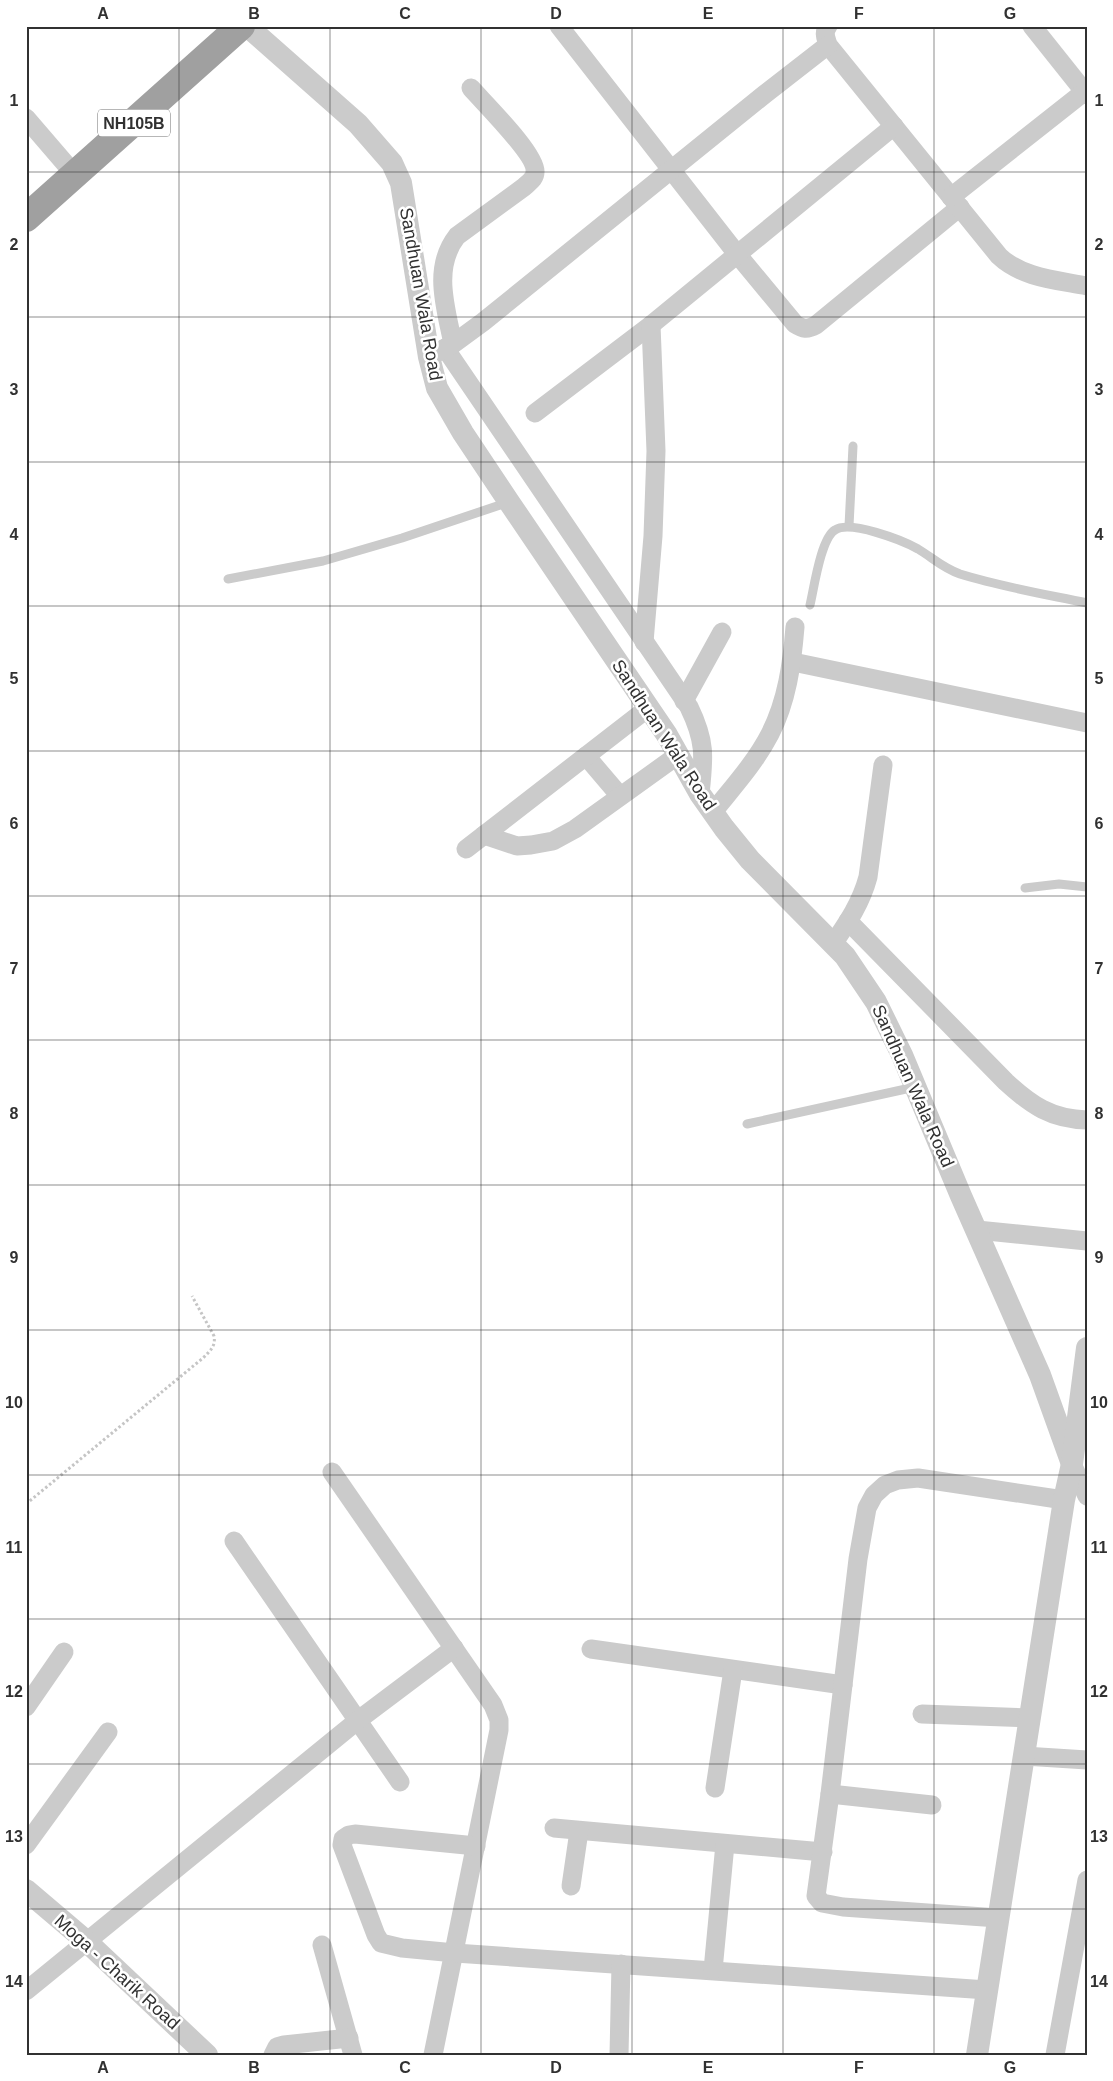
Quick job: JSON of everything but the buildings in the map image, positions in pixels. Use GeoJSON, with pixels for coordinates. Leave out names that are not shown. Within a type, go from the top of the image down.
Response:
{"type":"FeatureCollection","features":[{"type":"Feature","properties":{"kind":"highway","name":"NH105B"},"geometry":{"type":"LineString","coordinates":[[26,218],[241,26]]}},
{"type":"Feature","properties":{"kind":"street","name":"Sandhuan Wala Road"},"geometry":{"type":"LineString","coordinates":[[246,26],[358,124],[392,163],[402,184],[442,350],[437,388],[509,502],[648,708],[707,803],[750,860],[845,956],[876,1002],[1040,1375],[1072,1464]]}},
{"type":"Feature","properties":{"kind":"street"},"geometry":{"type":"LineString","coordinates":[[559,26],[737,254],[795,324],[802,329],[809,329],[1085,94],[1032,26]]}},
{"type":"Feature","properties":{"kind":"street"},"geometry":{"type":"LineString","coordinates":[[828,26],[825,30],[828,45],[999,256],[1015,269],[1028,274],[1087,286]]}},
{"type":"Feature","properties":{"kind":"street"},"geometry":{"type":"LineString","coordinates":[[442,350],[672,171],[828,45]]}},
{"type":"Feature","properties":{"kind":"street"},"geometry":{"type":"LineString","coordinates":[[472,88],[523,147],[536,169],[534,178],[524,187],[457,236],[449,246],[442,280],[442,350],[684,701],[696,722],[704,752],[707,803]]}},
{"type":"Feature","properties":{"kind":"street"},"geometry":{"type":"LineString","coordinates":[[26,118],[75,175]]}},
{"type":"Feature","properties":{"kind":"street"},"geometry":{"type":"LineString","coordinates":[[535,413],[651,325],[894,126]]}},
{"type":"Feature","properties":{"kind":"street"},"geometry":{"type":"LineString","coordinates":[[644,642],[653,536],[656,451],[651,325]]}},
{"type":"Feature","properties":{"kind":"street"},"geometry":{"type":"LineString","coordinates":[[707,803],[752,762],[770,735],[782,706],[792,662],[795,627]]}},
{"type":"Feature","properties":{"kind":"street"},"geometry":{"type":"LineString","coordinates":[[684,701],[722,632]]}},
{"type":"Feature","properties":{"kind":"street"},"geometry":{"type":"LineString","coordinates":[[792,662],[1087,723]]}},
{"type":"Feature","properties":{"kind":"street"},"geometry":{"type":"LineString","coordinates":[[466,849],[648,708]]}},
{"type":"Feature","properties":{"kind":"street"},"geometry":{"type":"LineString","coordinates":[[484,835],[518,846],[553,841],[575,828],[678,755]]}},
{"type":"Feature","properties":{"kind":"street"},"geometry":{"type":"LineString","coordinates":[[586,756],[620,796]]}},
{"type":"Feature","properties":{"kind":"street"},"geometry":{"type":"LineString","coordinates":[[833,944],[864,893],[868,877],[883,765]]}},
{"type":"Feature","properties":{"kind":"street"},"geometry":{"type":"LineString","coordinates":[[848,921],[1027,1101],[1051,1114],[1075,1120],[1087,1120]]}},
{"type":"Feature","properties":{"kind":"street"},"geometry":{"type":"LineString","coordinates":[[976,1230],[1087,1241]]}},
{"type":"Feature","properties":{"kind":"street"},"geometry":{"type":"LineString","coordinates":[[977,2055],[1064,1500],[1072,1464],[1087,1348]]}},
{"type":"Feature","properties":{"kind":"street"},"geometry":{"type":"LineString","coordinates":[[1072,1464],[1087,1496]]}},
{"type":"Feature","properties":{"kind":"street"},"geometry":{"type":"LineString","coordinates":[[332,1472],[493,1705],[499,1720],[499,1730],[434,2055]]}},
{"type":"Feature","properties":{"kind":"street"},"geometry":{"type":"LineString","coordinates":[[998,1918],[843,1907],[822,1903],[817,1898],[816,1890],[823,1852],[858,1559],[868,1508],[874,1495],[885,1485],[898,1480],[918,1478],[1064,1500]]}},
{"type":"Feature","properties":{"kind":"street"},"geometry":{"type":"LineString","coordinates":[[234,1541],[400,1782]]}},
{"type":"Feature","properties":{"kind":"street"},"geometry":{"type":"LineString","coordinates":[[26,1991],[357,1721],[454,1648]]}},
{"type":"Feature","properties":{"kind":"street"},"geometry":{"type":"LineString","coordinates":[[590,1649],[843,1685]]}},
{"type":"Feature","properties":{"kind":"street"},"geometry":{"type":"LineString","coordinates":[[26,1708],[64,1652]]}},
{"type":"Feature","properties":{"kind":"street"},"geometry":{"type":"LineString","coordinates":[[715,1788],[733,1670]]}},
{"type":"Feature","properties":{"kind":"street"},"geometry":{"type":"LineString","coordinates":[[922,1714],[1030,1718]]}},
{"type":"Feature","properties":{"kind":"street"},"geometry":{"type":"LineString","coordinates":[[26,1845],[108,1732]]}},
{"type":"Feature","properties":{"kind":"street"},"geometry":{"type":"LineString","coordinates":[[1024,1756],[1087,1760]]}},
{"type":"Feature","properties":{"kind":"street"},"geometry":{"type":"LineString","coordinates":[[830,1794],[932,1805]]}},
{"type":"Feature","properties":{"kind":"street"},"geometry":{"type":"LineString","coordinates":[[554,1828],[823,1852]]}},
{"type":"Feature","properties":{"kind":"street"},"geometry":{"type":"LineString","coordinates":[[571,1886],[579,1831]]}},
{"type":"Feature","properties":{"kind":"street"},"geometry":{"type":"LineString","coordinates":[[476,1846],[356,1834],[349,1835],[342,1841],[376,1935],[381,1943],[402,1948],[455,1953],[987,1990]]}},
{"type":"Feature","properties":{"kind":"street"},"geometry":{"type":"LineString","coordinates":[[713,1970],[725,1844]]}},
{"type":"Feature","properties":{"kind":"street"},"geometry":{"type":"LineString","coordinates":[[1055,2055],[1081,1944],[1087,1880]]}},
{"type":"Feature","properties":{"kind":"street","name":"Moga - Charik Road"},"geometry":{"type":"LineString","coordinates":[[26,1890],[86,1941],[204,2054]]}},
{"type":"Feature","properties":{"kind":"street"},"geometry":{"type":"LineString","coordinates":[[273,2055],[277,2048],[284,2046],[351,2046],[322,1945]]}},
{"type":"Feature","properties":{"kind":"street"},"geometry":{"type":"LineString","coordinates":[[619,2055],[621,1964]]}},
{"type":"Feature","properties":{"kind":"lane"},"geometry":{"type":"LineString","coordinates":[[849,526],[853,446]]}},
{"type":"Feature","properties":{"kind":"lane"},"geometry":{"type":"LineString","coordinates":[[228,579],[323,561],[402,538],[509,502]]}},
{"type":"Feature","properties":{"kind":"lane"},"geometry":{"type":"LineString","coordinates":[[810,604],[826,538],[837,528],[849,526],[916,548],[942,566],[960,574],[1087,603]]}},
{"type":"Feature","properties":{"kind":"lane"},"geometry":{"type":"LineString","coordinates":[[1025,888],[1059,884],[1087,887]]}},
{"type":"Feature","properties":{"kind":"lane"},"geometry":{"type":"LineString","coordinates":[[747,1124],[915,1087]]}},
{"type":"Feature","properties":{"kind":"path"},"geometry":{"type":"LineString","coordinates":[[26,1504],[212,1349],[215,1342],[214,1336],[192,1296]]}}]}
